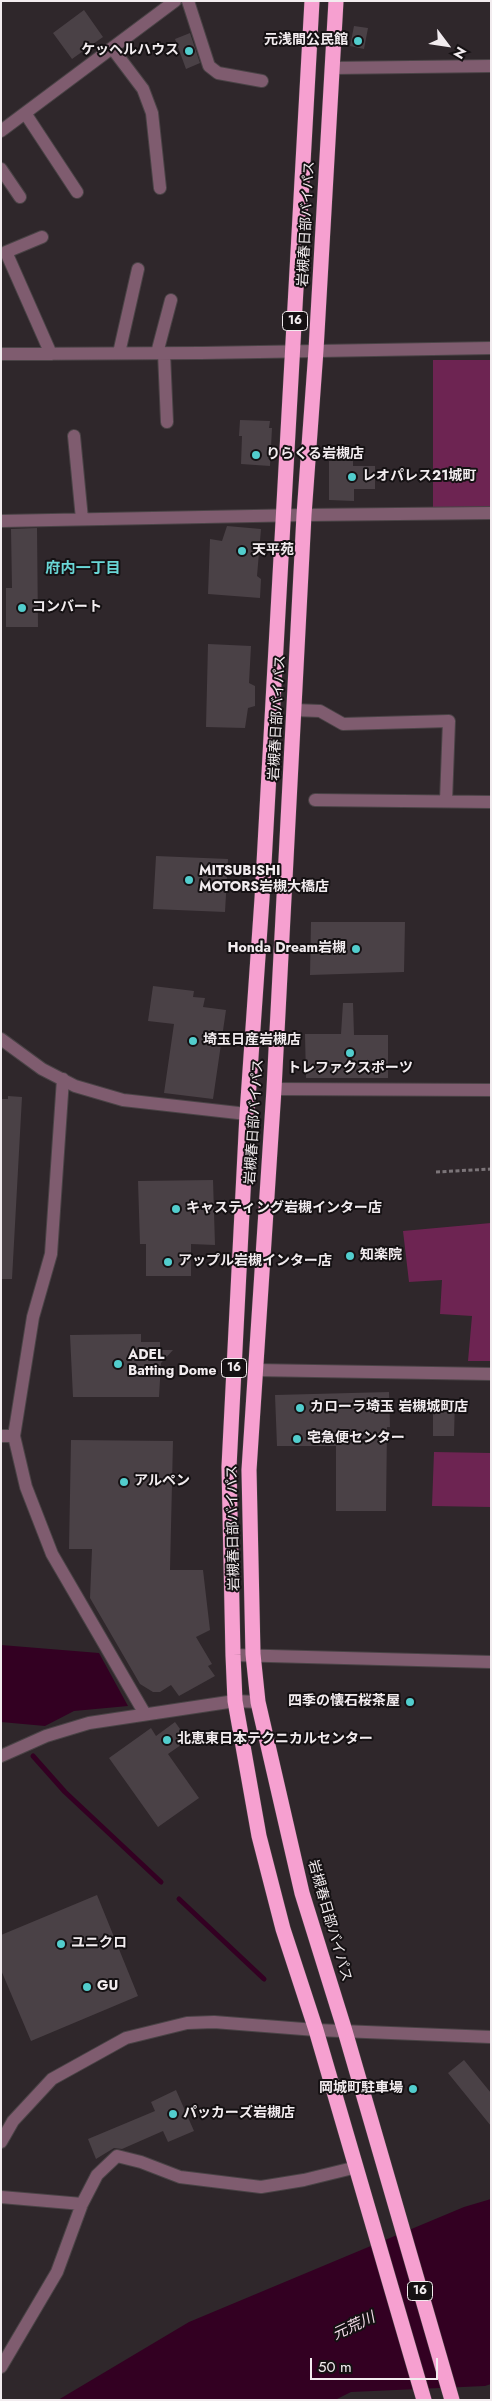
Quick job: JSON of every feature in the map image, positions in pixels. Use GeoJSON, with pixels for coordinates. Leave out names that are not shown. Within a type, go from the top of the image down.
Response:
{"type":"FeatureCollection","features":[{"type":"Feature","properties":{"kind":"highway","name":"岩槻春日部バイパス"},"geometry":{"type":"LineString","coordinates":[[312,1],[262,899],[247,1114],[229,1467],[235,1701],[259,1836],[283,1929],[316,2030],[424,2400]]}},
{"type":"Feature","properties":{"kind":"highway","name":"岩槻春日部バイパス"},"geometry":{"type":"LineString","coordinates":[[336,1],[316,350],[304,514],[274,1089],[249,1470],[253,1654],[258,1702],[302,1893],[345,2031],[452,2400]]}},
{"type":"Feature","properties":{"kind":"street"},"geometry":{"type":"LineString","coordinates":[[1,131],[175,1]]}},
{"type":"Feature","properties":{"kind":"street"},"geometry":{"type":"LineString","coordinates":[[188,1],[209,66],[218,73],[262,81]]}},
{"type":"Feature","properties":{"kind":"street"},"geometry":{"type":"LineString","coordinates":[[112,48],[143,89],[152,113],[160,188]]}},
{"type":"Feature","properties":{"kind":"street"},"geometry":{"type":"LineString","coordinates":[[332,68],[491,66]]}},
{"type":"Feature","properties":{"kind":"street"},"geometry":{"type":"LineString","coordinates":[[24,113],[77,192]]}},
{"type":"Feature","properties":{"kind":"street"},"geometry":{"type":"LineString","coordinates":[[1,169],[20,197]]}},
{"type":"Feature","properties":{"kind":"street"},"geometry":{"type":"LineString","coordinates":[[42,238],[4,253],[51,354]]}},
{"type":"Feature","properties":{"kind":"street"},"geometry":{"type":"LineString","coordinates":[[119,353],[138,269]]}},
{"type":"Feature","properties":{"kind":"street"},"geometry":{"type":"LineString","coordinates":[[167,422],[161,353],[171,300]]}},
{"type":"Feature","properties":{"kind":"street"},"geometry":{"type":"LineString","coordinates":[[1,354],[491,348]]}},
{"type":"Feature","properties":{"kind":"street"},"geometry":{"type":"LineString","coordinates":[[74,436],[82,520]]}},
{"type":"Feature","properties":{"kind":"street"},"geometry":{"type":"LineString","coordinates":[[1,521],[304,514],[491,513]]}},
{"type":"Feature","properties":{"kind":"street"},"geometry":{"type":"LineString","coordinates":[[294,710],[320,711],[343,724],[449,721],[446,801]]}},
{"type":"Feature","properties":{"kind":"street"},"geometry":{"type":"LineString","coordinates":[[315,800],[491,802]]}},
{"type":"Feature","properties":{"kind":"street"},"geometry":{"type":"LineString","coordinates":[[1,1040],[42,1069],[75,1086],[123,1100],[247,1114]]}},
{"type":"Feature","properties":{"kind":"street"},"geometry":{"type":"LineString","coordinates":[[62,1080],[51,1254],[33,1317],[14,1436],[26,1487],[52,1554],[145,1714]]}},
{"type":"Feature","properties":{"kind":"street"},"geometry":{"type":"LineString","coordinates":[[274,1089],[491,1090]]}},
{"type":"Feature","properties":{"kind":"street"},"geometry":{"type":"LineString","coordinates":[[255,1370],[491,1374]]}},
{"type":"Feature","properties":{"kind":"street"},"geometry":{"type":"LineString","coordinates":[[1,1436],[14,1436]]}},
{"type":"Feature","properties":{"kind":"street"},"geometry":{"type":"LineString","coordinates":[[233,1655],[253,1654],[491,1662]]}},
{"type":"Feature","properties":{"kind":"street"},"geometry":{"type":"LineString","coordinates":[[2,1754],[46,1736],[89,1723],[235,1701],[258,1702]]}},
{"type":"Feature","properties":{"kind":"street"},"geometry":{"type":"LineString","coordinates":[[1,2142],[13,2121],[52,2079],[126,2038],[187,2022],[214,2022],[316,2030],[491,2037]]}},
{"type":"Feature","properties":{"kind":"street"},"geometry":{"type":"LineString","coordinates":[[1,2367],[57,2272],[82,2204],[97,2175],[117,2156],[141,2162],[180,2177],[261,2187],[304,2180],[357,2167]]}},
{"type":"Feature","properties":{"kind":"street"},"geometry":{"type":"LineString","coordinates":[[1,2197],[82,2204]]}},
{"type":"Feature","properties":{"kind":"path"},"geometry":{"type":"LineString","coordinates":[[436,1172],[491,1169]]}},
{"type":"Feature","properties":{"kind":"shaded area"},"geometry":{"type":"Polygon","coordinates":[[[433,360],[491,360],[491,508],[433,508],[433,360]]]}},
{"type":"Feature","properties":{"kind":"shaded area"},"geometry":{"type":"Polygon","coordinates":[[[491,1223],[491,1361],[468,1361],[472,1316],[440,1314],[442,1280],[409,1282],[403,1231],[491,1223]]]}},
{"type":"Feature","properties":{"kind":"shaded area"},"geometry":{"type":"Polygon","coordinates":[[[434,1452],[491,1453],[491,1507],[432,1506],[434,1452]]]}},
{"type":"Feature","properties":{"kind":"water"},"geometry":{"type":"Polygon","coordinates":[[[1,1645],[99,1653],[128,1706],[74,1711],[45,1726],[1,1722],[1,1645]]]}},
{"type":"Feature","properties":{"kind":"water","name":"元荒川"},"geometry":{"type":"Polygon","coordinates":[[[491,2199],[491,2384],[485,2386],[351,2392],[335,2400],[58,2400],[189,2322],[464,2207],[491,2199]]]}},
{"type":"Feature","properties":{"kind":"building"},"geometry":{"type":"Polygon","coordinates":[[[84,10],[103,37],[72,59],[53,33],[84,10]]]}},
{"type":"Feature","properties":{"kind":"building"},"geometry":{"type":"Polygon","coordinates":[[[354,26],[368,28],[364,49],[350,46],[354,26]]]}},
{"type":"Feature","properties":{"kind":"building","name":"ケッヘルハウス"},"geometry":{"type":"Polygon","coordinates":[[[190,33],[200,63],[186,69],[175,39],[190,33]]]}},
{"type":"Feature","properties":{"kind":"building"},"geometry":{"type":"Polygon","coordinates":[[[240,420],[270,421],[269,428],[272,428],[270,466],[241,464],[242,436],[239,436],[240,420]]]}},
{"type":"Feature","properties":{"kind":"building","name":"レオパレス21城町"},"geometry":{"type":"Polygon","coordinates":[[[329,461],[353,461],[353,466],[375,466],[375,489],[354,489],[354,501],[329,500],[329,461]]]}},
{"type":"Feature","properties":{"kind":"building"},"geometry":{"type":"Polygon","coordinates":[[[227,526],[261,529],[257,576],[261,579],[260,598],[208,594],[210,539],[222,541],[227,526]]]}},
{"type":"Feature","properties":{"kind":"building"},"geometry":{"type":"Polygon","coordinates":[[[37,528],[38,627],[6,627],[6,588],[12,588],[11,529],[37,528]]]}},
{"type":"Feature","properties":{"kind":"building"},"geometry":{"type":"Polygon","coordinates":[[[208,644],[251,646],[249,683],[255,686],[255,706],[248,708],[245,728],[206,727],[208,644]]]}},
{"type":"Feature","properties":{"kind":"building"},"geometry":{"type":"Polygon","coordinates":[[[156,856],[228,859],[225,912],[153,909],[156,856]]]}},
{"type":"Feature","properties":{"kind":"building"},"geometry":{"type":"Polygon","coordinates":[[[311,922],[405,922],[404,972],[310,975],[311,922]]]}},
{"type":"Feature","properties":{"kind":"building"},"geometry":{"type":"Polygon","coordinates":[[[153,986],[194,991],[193,997],[205,998],[203,1007],[226,1010],[213,1099],[164,1093],[174,1024],[148,1021],[153,986]]]}},
{"type":"Feature","properties":{"kind":"building"},"geometry":{"type":"Polygon","coordinates":[[[343,1003],[353,1003],[354,1035],[388,1035],[388,1078],[306,1078],[305,1034],[341,1034],[343,1003]]]}},
{"type":"Feature","properties":{"kind":"building"},"geometry":{"type":"Polygon","coordinates":[[[8,1096],[22,1097],[12,1279],[1,1279],[1,1099],[8,1099],[8,1096]]]}},
{"type":"Feature","properties":{"kind":"building"},"geometry":{"type":"Polygon","coordinates":[[[213,1180],[215,1245],[191,1244],[191,1276],[146,1276],[146,1244],[140,1244],[138,1181],[213,1180]]]}},
{"type":"Feature","properties":{"kind":"building"},"geometry":{"type":"Polygon","coordinates":[[[141,1334],[141,1342],[160,1342],[160,1350],[173,1350],[161,1363],[159,1397],[73,1397],[70,1335],[141,1334]]]}},
{"type":"Feature","properties":{"kind":"building"},"geometry":{"type":"Polygon","coordinates":[[[389,1392],[390,1427],[387,1427],[386,1511],[336,1511],[336,1446],[277,1446],[275,1395],[389,1392]]]}},
{"type":"Feature","properties":{"kind":"building"},"geometry":{"type":"Polygon","coordinates":[[[433,1399],[455,1399],[454,1436],[433,1436],[433,1399]]]}},
{"type":"Feature","properties":{"kind":"building"},"geometry":{"type":"Polygon","coordinates":[[[71,1440],[173,1441],[170,1570],[203,1570],[210,1630],[196,1637],[212,1664],[208,1666],[215,1676],[179,1696],[171,1685],[160,1692],[153,1692],[140,1684],[90,1598],[92,1549],[69,1549],[71,1440]]]}},
{"type":"Feature","properties":{"kind":"building"},"geometry":{"type":"Polygon","coordinates":[[[175,1722],[188,1740],[168,1754],[199,1798],[158,1827],[109,1758],[151,1728],[156,1736],[175,1722]]]}},
{"type":"Feature","properties":{"kind":"building"},"geometry":{"type":"Polygon","coordinates":[[[97,1895],[138,1996],[31,2041],[1,1970],[1,1935],[97,1895]]]}},
{"type":"Feature","properties":{"kind":"building"},"geometry":{"type":"Polygon","coordinates":[[[464,2060],[491,2093],[491,2126],[448,2073],[464,2060]]]}},
{"type":"Feature","properties":{"kind":"building"},"geometry":{"type":"Polygon","coordinates":[[[176,2090],[194,2131],[168,2142],[163,2131],[122,2149],[114,2148],[96,2159],[88,2139],[155,2111],[151,2102],[176,2090]]]}},
{"type":"Feature","properties":{"kind":"waterway"},"geometry":{"type":"LineString","coordinates":[[33,1756],[65,1792],[161,1882]]}},
{"type":"Feature","properties":{"kind":"waterway"},"geometry":{"type":"LineString","coordinates":[[179,1899],[264,1979]]}},
{"type":"Feature","properties":{"kind":"place","name":"元浅間公民館"},"geometry":{"type":"Point","coordinates":[358,41]}},
{"type":"Feature","properties":{"kind":"place","name":"ケッヘルハウス"},"geometry":{"type":"Point","coordinates":[189,51]}},
{"type":"Feature","properties":{"kind":"place","name":"りらくる岩槻店"},"geometry":{"type":"Point","coordinates":[256,455]}},
{"type":"Feature","properties":{"kind":"place","name":"レオパレス21城町"},"geometry":{"type":"Point","coordinates":[352,477]}},
{"type":"Feature","properties":{"kind":"place","name":"天平苑"},"geometry":{"type":"Point","coordinates":[242,551]}},
{"type":"Feature","properties":{"kind":"place","name":"コンバート"},"geometry":{"type":"Point","coordinates":[22,608]}},
{"type":"Feature","properties":{"kind":"place","name":"MITSUBISHI MOTORS岩槻大橋店"},"geometry":{"type":"Point","coordinates":[189,880]}},
{"type":"Feature","properties":{"kind":"place","name":"Honda Dream岩槻"},"geometry":{"type":"Point","coordinates":[356,949]}},
{"type":"Feature","properties":{"kind":"place","name":"埼玉日産岩槻店"},"geometry":{"type":"Point","coordinates":[193,1041]}},
{"type":"Feature","properties":{"kind":"place","name":"トレファクスポーツ"},"geometry":{"type":"Point","coordinates":[350,1053]}},
{"type":"Feature","properties":{"kind":"place","name":"キャスティング岩槻インター店"},"geometry":{"type":"Point","coordinates":[176,1209]}},
{"type":"Feature","properties":{"kind":"place","name":"知楽院"},"geometry":{"type":"Point","coordinates":[350,1256]}},
{"type":"Feature","properties":{"kind":"place","name":"アップル岩槻インター店"},"geometry":{"type":"Point","coordinates":[168,1262]}},
{"type":"Feature","properties":{"kind":"place","name":"ADEL Batting Dome"},"geometry":{"type":"Point","coordinates":[118,1364]}},
{"type":"Feature","properties":{"kind":"place","name":"カローラ埼玉 岩槻城町店"},"geometry":{"type":"Point","coordinates":[300,1408]}},
{"type":"Feature","properties":{"kind":"place","name":"宅急便センター"},"geometry":{"type":"Point","coordinates":[297,1439]}},
{"type":"Feature","properties":{"kind":"place","name":"アルペン"},"geometry":{"type":"Point","coordinates":[124,1482]}},
{"type":"Feature","properties":{"kind":"place","name":"四季の懐石桜茶屋"},"geometry":{"type":"Point","coordinates":[410,1702]}},
{"type":"Feature","properties":{"kind":"place","name":"北恵東日本テクニカルセンター"},"geometry":{"type":"Point","coordinates":[167,1740]}},
{"type":"Feature","properties":{"kind":"place","name":"ユニクロ"},"geometry":{"type":"Point","coordinates":[61,1944]}},
{"type":"Feature","properties":{"kind":"place","name":"GU"},"geometry":{"type":"Point","coordinates":[87,1987]}},
{"type":"Feature","properties":{"kind":"place","name":"岡城町駐車場"},"geometry":{"type":"Point","coordinates":[413,2089]}},
{"type":"Feature","properties":{"kind":"place","name":"パッカーズ岩槻店"},"geometry":{"type":"Point","coordinates":[173,2114]}},
{"type":"Feature","properties":{"kind":"district","name":"府内一丁目"},"geometry":{"type":"Point","coordinates":[83,569]}}]}
